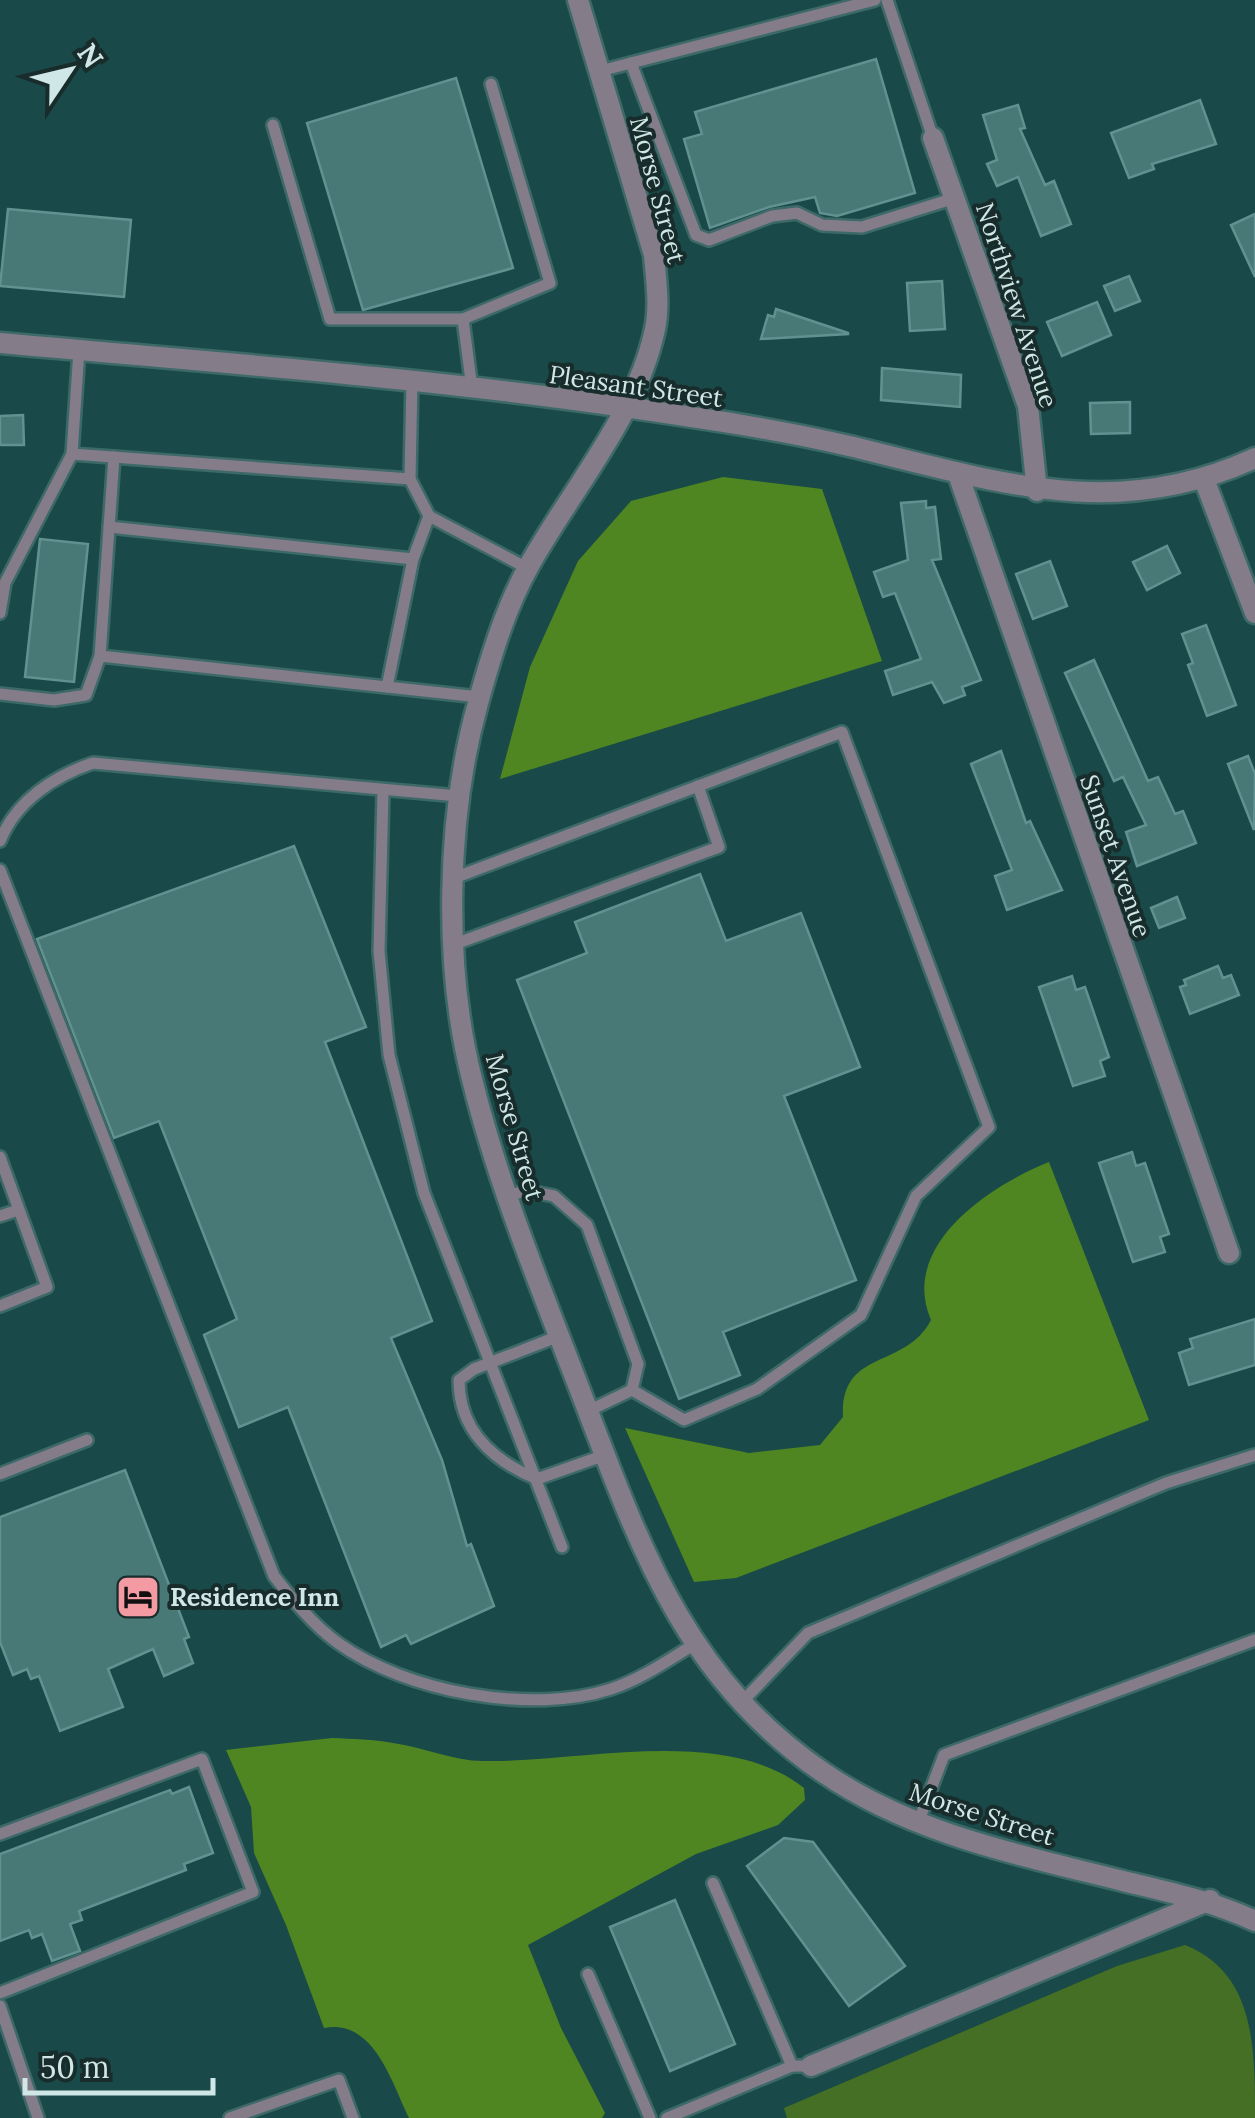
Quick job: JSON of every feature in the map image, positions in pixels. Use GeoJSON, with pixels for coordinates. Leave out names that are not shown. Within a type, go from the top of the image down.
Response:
{"type":"FeatureCollection","features":[{"type":"Feature","properties":{"kind":"street","name":"Morse Street"},"geometry":{"type":"LineString","coordinates":[[578,0],[654,255],[658,299],[647,359],[625,407],[527,568],[479,697],[458,796],[455,944],[471,1078],[506,1196],[645,1560],[693,1646],[741,1703],[827,1775],[918,1822],[1034,1858],[1210,1900],[1255,1921]]}},
{"type":"Feature","properties":{"kind":"street","name":"Northview Avenue"},"geometry":{"type":"LineString","coordinates":[[933,138],[1028,406],[1037,491]]}},
{"type":"Feature","properties":{"kind":"street","name":"Pleasant Street"},"geometry":{"type":"LineString","coordinates":[[0,343],[412,379],[625,407],[846,446],[1037,491],[1105,494],[1160,490],[1255,458]]}},
{"type":"Feature","properties":{"kind":"street","name":"Sunset Avenue"},"geometry":{"type":"LineString","coordinates":[[958,474],[1229,1254]]}},
{"type":"Feature","properties":{"kind":"street"},"geometry":{"type":"LineString","coordinates":[[1204,478],[1255,613]]}},
{"type":"Feature","properties":{"kind":"street"},"geometry":{"type":"LineString","coordinates":[[802,2066],[1210,1900]]}},
{"type":"Feature","properties":{"kind":"lane"},"geometry":{"type":"LineString","coordinates":[[600,71],[875,0]]}},
{"type":"Feature","properties":{"kind":"lane"},"geometry":{"type":"LineString","coordinates":[[887,0],[933,138]]}},
{"type":"Feature","properties":{"kind":"lane"},"geometry":{"type":"LineString","coordinates":[[631,63],[696,235],[709,240],[772,216],[797,213],[822,225],[862,227],[955,198]]}},
{"type":"Feature","properties":{"kind":"lane"},"geometry":{"type":"LineString","coordinates":[[274,125],[330,319],[462,319],[550,284],[491,84]]}},
{"type":"Feature","properties":{"kind":"lane"},"geometry":{"type":"LineString","coordinates":[[462,319],[472,389]]}},
{"type":"Feature","properties":{"kind":"lane"},"geometry":{"type":"LineString","coordinates":[[0,614],[5,584],[72,454],[78,350]]}},
{"type":"Feature","properties":{"kind":"lane"},"geometry":{"type":"LineString","coordinates":[[412,379],[410,479],[429,516],[527,568]]}},
{"type":"Feature","properties":{"kind":"lane"},"geometry":{"type":"LineString","coordinates":[[72,454],[410,479]]}},
{"type":"Feature","properties":{"kind":"lane"},"geometry":{"type":"LineString","coordinates":[[0,694],[54,700],[86,695],[100,656],[114,457]]}},
{"type":"Feature","properties":{"kind":"lane"},"geometry":{"type":"LineString","coordinates":[[387,688],[412,559],[429,516]]}},
{"type":"Feature","properties":{"kind":"lane"},"geometry":{"type":"LineString","coordinates":[[109,527],[412,559]]}},
{"type":"Feature","properties":{"kind":"lane"},"geometry":{"type":"LineString","coordinates":[[100,656],[479,697]]}},
{"type":"Feature","properties":{"kind":"lane"},"geometry":{"type":"LineString","coordinates":[[454,878],[842,732],[989,1127],[916,1196],[862,1315],[757,1389],[684,1420],[632,1390]]}},
{"type":"Feature","properties":{"kind":"lane"},"geometry":{"type":"LineString","coordinates":[[0,841],[31,798],[63,773],[93,763],[383,793],[458,796]]}},
{"type":"Feature","properties":{"kind":"lane"},"geometry":{"type":"LineString","coordinates":[[455,944],[719,846],[698,786]]}},
{"type":"Feature","properties":{"kind":"lane"},"geometry":{"type":"LineString","coordinates":[[383,793],[378,951],[390,1055],[424,1193],[562,1547]]}},
{"type":"Feature","properties":{"kind":"lane"},"geometry":{"type":"LineString","coordinates":[[0,870],[274,1576],[300,1610],[337,1642],[377,1666],[422,1684],[522,1699],[575,1698],[613,1688],[693,1646]]}},
{"type":"Feature","properties":{"kind":"lane"},"geometry":{"type":"LineString","coordinates":[[0,1157],[46,1287],[0,1306]]}},
{"type":"Feature","properties":{"kind":"lane"},"geometry":{"type":"LineString","coordinates":[[506,1196],[530,1191],[554,1196],[587,1225],[638,1364],[632,1390]]}},
{"type":"Feature","properties":{"kind":"lane"},"geometry":{"type":"LineString","coordinates":[[0,1216],[18,1210]]}},
{"type":"Feature","properties":{"kind":"lane"},"geometry":{"type":"LineString","coordinates":[[560,1336],[491,1362],[459,1380],[464,1412],[488,1451],[537,1479],[605,1455]]}},
{"type":"Feature","properties":{"kind":"lane"},"geometry":{"type":"LineString","coordinates":[[588,1410],[632,1390]]}},
{"type":"Feature","properties":{"kind":"lane"},"geometry":{"type":"LineString","coordinates":[[0,1474],[87,1440]]}},
{"type":"Feature","properties":{"kind":"lane"},"geometry":{"type":"LineString","coordinates":[[741,1703],[808,1634],[1166,1483],[1255,1454]]}},
{"type":"Feature","properties":{"kind":"lane"},"geometry":{"type":"LineString","coordinates":[[918,1822],[944,1755],[1255,1640]]}},
{"type":"Feature","properties":{"kind":"lane"},"geometry":{"type":"LineString","coordinates":[[0,1834],[202,1759],[253,1892],[0,1993]]}},
{"type":"Feature","properties":{"kind":"lane"},"geometry":{"type":"LineString","coordinates":[[667,2118],[802,2066],[713,1884]]}},
{"type":"Feature","properties":{"kind":"lane"},"geometry":{"type":"LineString","coordinates":[[588,1974],[650,2118]]}},
{"type":"Feature","properties":{"kind":"lane"},"geometry":{"type":"LineString","coordinates":[[0,2006],[38,2118]]}},
{"type":"Feature","properties":{"kind":"lane"},"geometry":{"type":"LineString","coordinates":[[230,2118],[340,2080],[353,2118]]}},
{"type":"Feature","properties":{"kind":"green space"},"geometry":{"type":"Polygon","coordinates":[[[723,477],[822,489],[882,661],[500,779],[530,667],[578,561],[631,501],[723,477]]]}},
{"type":"Feature","properties":{"kind":"green space"},"geometry":{"type":"Polygon","coordinates":[[[1049,1162],[1149,1420],[736,1578],[694,1582],[625,1428],[749,1453],[820,1445],[843,1417],[845,1395],[852,1380],[863,1369],[906,1347],[931,1320],[924,1293],[928,1267],[938,1244],[977,1203],[1049,1162]]]}},
{"type":"Feature","properties":{"kind":"green space"},"geometry":{"type":"Polygon","coordinates":[[[332,1738],[385,1742],[483,1761],[650,1751],[733,1757],[771,1769],[804,1788],[805,1800],[778,1825],[696,1854],[528,1945],[561,2028],[605,2113],[602,2118],[409,2118],[387,2071],[368,2043],[356,2033],[324,2028],[254,1853],[251,1807],[226,1750],[332,1738]]]}},
{"type":"Feature","properties":{"kind":"green space"},"geometry":{"type":"Polygon","coordinates":[[[1185,1945],[1208,1958],[1238,1993],[1251,2039],[1255,2118],[787,2118],[784,2108],[1117,1966],[1185,1945]]]}},
{"type":"Feature","properties":{"kind":"building"},"geometry":{"type":"Polygon","coordinates":[[[876,59],[915,193],[837,216],[820,213],[815,197],[769,207],[710,228],[684,139],[702,134],[695,112],[876,59]]]}},
{"type":"Feature","properties":{"kind":"building"},"geometry":{"type":"Polygon","coordinates":[[[456,78],[513,268],[363,310],[307,123],[456,78]]]}},
{"type":"Feature","properties":{"kind":"building"},"geometry":{"type":"Polygon","coordinates":[[[1200,100],[1216,144],[1152,164],[1154,169],[1129,178],[1111,133],[1200,100]]]}},
{"type":"Feature","properties":{"kind":"building"},"geometry":{"type":"Polygon","coordinates":[[[1018,105],[1025,128],[1020,129],[1045,185],[1054,181],[1071,224],[1041,236],[1018,177],[997,186],[987,164],[997,160],[983,115],[1018,105]]]}},
{"type":"Feature","properties":{"kind":"building"},"geometry":{"type":"Polygon","coordinates":[[[8,209],[131,220],[124,297],[0,286],[8,209]]]}},
{"type":"Feature","properties":{"kind":"building"},"geometry":{"type":"Polygon","coordinates":[[[1255,214],[1255,277],[1231,225],[1255,214]]]}},
{"type":"Feature","properties":{"kind":"building"},"geometry":{"type":"Polygon","coordinates":[[[1129,276],[1140,301],[1115,311],[1104,286],[1129,276]]]}},
{"type":"Feature","properties":{"kind":"building"},"geometry":{"type":"Polygon","coordinates":[[[942,281],[945,329],[910,331],[907,283],[942,281]]]}},
{"type":"Feature","properties":{"kind":"building"},"geometry":{"type":"Polygon","coordinates":[[[1097,302],[1111,335],[1062,356],[1047,322],[1097,302]]]}},
{"type":"Feature","properties":{"kind":"building"},"geometry":{"type":"Polygon","coordinates":[[[776,309],[848,334],[761,339],[768,315],[774,317],[776,309]]]}},
{"type":"Feature","properties":{"kind":"building"},"geometry":{"type":"Polygon","coordinates":[[[882,368],[961,375],[960,407],[881,400],[882,368]]]}},
{"type":"Feature","properties":{"kind":"building"},"geometry":{"type":"Polygon","coordinates":[[[1130,402],[1130,433],[1091,434],[1090,403],[1130,402]]]}},
{"type":"Feature","properties":{"kind":"building"},"geometry":{"type":"Polygon","coordinates":[[[23,415],[24,445],[0,445],[0,416],[23,415]]]}},
{"type":"Feature","properties":{"kind":"building"},"geometry":{"type":"Polygon","coordinates":[[[926,501],[926,508],[935,507],[941,559],[932,560],[981,680],[962,687],[965,695],[944,703],[932,682],[893,695],[885,671],[921,659],[895,593],[883,597],[874,572],[908,560],[901,503],[926,501]]]}},
{"type":"Feature","properties":{"kind":"building"},"geometry":{"type":"Polygon","coordinates":[[[40,539],[88,544],[74,682],[25,677],[40,539]]]}},
{"type":"Feature","properties":{"kind":"building"},"geometry":{"type":"Polygon","coordinates":[[[1167,546],[1180,573],[1147,590],[1133,562],[1167,546]]]}},
{"type":"Feature","properties":{"kind":"building"},"geometry":{"type":"Polygon","coordinates":[[[1050,561],[1067,606],[1033,619],[1016,574],[1050,561]]]}},
{"type":"Feature","properties":{"kind":"building"},"geometry":{"type":"Polygon","coordinates":[[[1206,625],[1236,705],[1207,716],[1188,665],[1193,663],[1182,634],[1206,625]]]}},
{"type":"Feature","properties":{"kind":"building"},"geometry":{"type":"Polygon","coordinates":[[[1094,660],[1148,781],[1158,777],[1175,814],[1183,811],[1196,843],[1137,866],[1126,832],[1146,825],[1123,777],[1114,781],[1065,673],[1094,660]]]}},
{"type":"Feature","properties":{"kind":"building"},"geometry":{"type":"Polygon","coordinates":[[[1001,751],[1026,823],[1030,821],[1062,890],[1007,910],[995,876],[1012,870],[971,764],[1001,751]]]}},
{"type":"Feature","properties":{"kind":"building"},"geometry":{"type":"Polygon","coordinates":[[[1248,756],[1255,774],[1254,830],[1228,764],[1248,756]]]}},
{"type":"Feature","properties":{"kind":"building"},"geometry":{"type":"Polygon","coordinates":[[[294,846],[366,1027],[325,1042],[432,1321],[391,1338],[442,1460],[467,1546],[471,1544],[494,1606],[411,1644],[406,1635],[381,1647],[288,1407],[239,1427],[204,1335],[237,1319],[159,1121],[114,1138],[37,939],[294,846]]]}},
{"type":"Feature","properties":{"kind":"building"},"geometry":{"type":"Polygon","coordinates":[[[700,874],[726,941],[801,913],[860,1067],[784,1096],[856,1280],[723,1332],[740,1375],[679,1399],[517,980],[587,953],[575,922],[700,874]]]}},
{"type":"Feature","properties":{"kind":"building"},"geometry":{"type":"Polygon","coordinates":[[[1177,897],[1185,918],[1159,928],[1151,908],[1177,897]]]}},
{"type":"Feature","properties":{"kind":"building"},"geometry":{"type":"Polygon","coordinates":[[[1218,966],[1223,978],[1231,975],[1239,995],[1190,1014],[1180,987],[1186,985],[1184,980],[1218,966]]]}},
{"type":"Feature","properties":{"kind":"building"},"geometry":{"type":"Polygon","coordinates":[[[1072,976],[1076,990],[1085,987],[1109,1057],[1100,1061],[1105,1076],[1073,1086],[1039,987],[1072,976]]]}},
{"type":"Feature","properties":{"kind":"building"},"geometry":{"type":"Polygon","coordinates":[[[1132,1152],[1136,1166],[1145,1163],[1169,1234],[1160,1237],[1165,1252],[1133,1262],[1099,1163],[1132,1152]]]}},
{"type":"Feature","properties":{"kind":"building"},"geometry":{"type":"Polygon","coordinates":[[[1255,1319],[1255,1365],[1189,1385],[1179,1353],[1193,1348],[1190,1339],[1255,1319]]]}},
{"type":"Feature","properties":{"kind":"building","name":"Residence Inn"},"geometry":{"type":"Polygon","coordinates":[[[125,1470],[189,1637],[184,1639],[193,1663],[164,1676],[153,1649],[108,1669],[123,1707],[60,1731],[39,1676],[31,1679],[27,1669],[13,1675],[0,1642],[0,1517],[125,1470]]]}},
{"type":"Feature","properties":{"kind":"building"},"geometry":{"type":"Polygon","coordinates":[[[189,1787],[213,1853],[184,1864],[186,1870],[79,1911],[82,1920],[70,1924],[80,1951],[52,1961],[42,1934],[32,1938],[29,1930],[0,1941],[0,1854],[170,1790],[172,1794],[189,1787]]]}},
{"type":"Feature","properties":{"kind":"building"},"geometry":{"type":"Polygon","coordinates":[[[784,1838],[813,1842],[905,1966],[849,2006],[747,1866],[784,1838]]]}},
{"type":"Feature","properties":{"kind":"building"},"geometry":{"type":"Polygon","coordinates":[[[675,1900],[735,2044],[670,2071],[610,1927],[675,1900]]]}},
{"type":"Feature","properties":{"kind":"place","name":"Residence Inn"},"geometry":{"type":"Point","coordinates":[138,1597]}}]}
